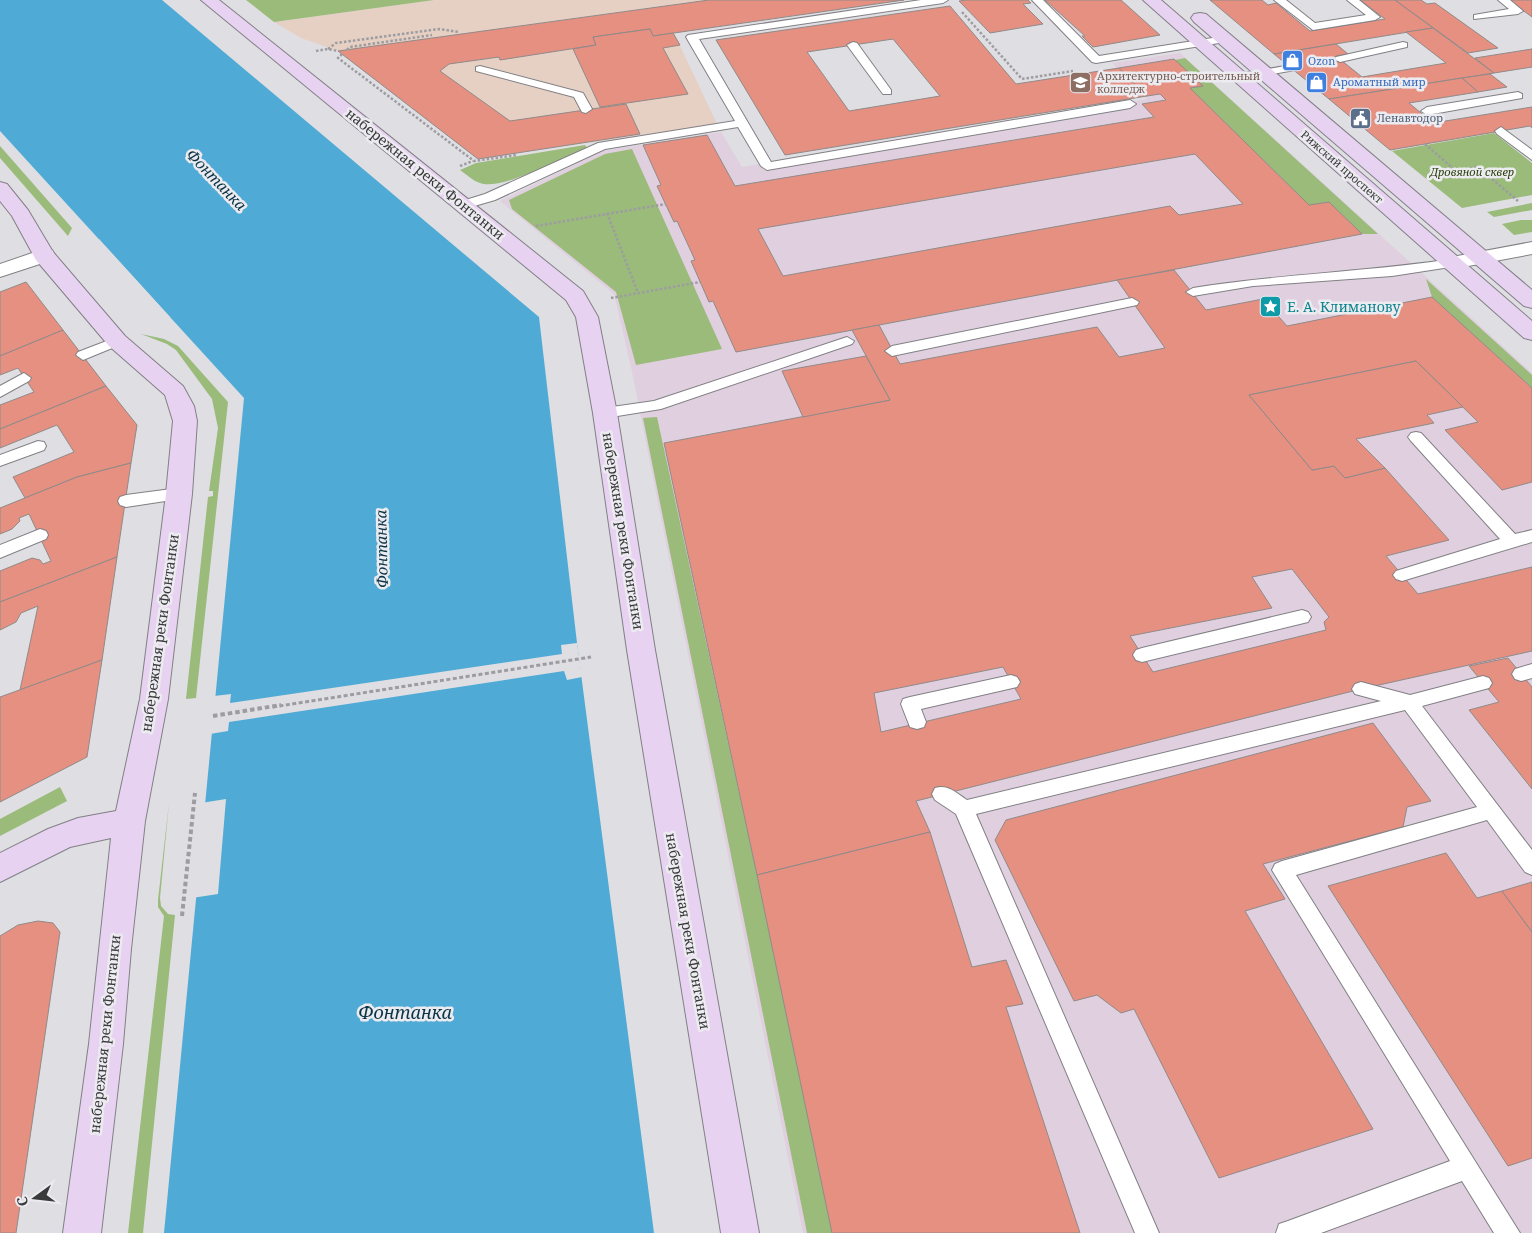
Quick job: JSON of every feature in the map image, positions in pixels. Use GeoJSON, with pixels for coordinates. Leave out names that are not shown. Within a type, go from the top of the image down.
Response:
{"type":"FeatureCollection","features":[{"type":"Feature","properties":{"kind":"street","name":"набережная реки Фонтанки"},"geometry":{"type":"LineString","coordinates":[[209,0],[576,296],[587,317],[605,413],[641,650],[740,1233]]}},
{"type":"Feature","properties":{"kind":"street","name":"Рижский проспект"},"geometry":{"type":"LineString","coordinates":[[1153,0],[1532,333]]}},
{"type":"Feature","properties":{"kind":"street","name":"Рижский проспект"},"geometry":{"type":"LineString","coordinates":[[1186,6],[1532,301]]}},
{"type":"Feature","properties":{"kind":"street","name":"набережная реки Фонтанки"},"geometry":{"type":"LineString","coordinates":[[0,188],[20,214],[44,255],[117,342],[175,391],[182,406],[185,422],[154,699],[129,821],[114,949],[106,1044],[82,1233]]}},
{"type":"Feature","properties":{"kind":"street"},"geometry":{"type":"LineString","coordinates":[[1452,263],[1532,248]]}},
{"type":"Feature","properties":{"kind":"street"},"geometry":{"type":"LineString","coordinates":[[0,271],[44,255]]}},
{"type":"Feature","properties":{"kind":"street"},"geometry":{"type":"LineString","coordinates":[[0,868],[34,850],[78,831],[129,821]]}},
{"type":"Feature","properties":{"kind":"lane"},"geometry":{"type":"LineString","coordinates":[[943,0],[867,8],[834,19],[692,37],[767,166],[1130,104]]}},
{"type":"Feature","properties":{"kind":"lane"},"geometry":{"type":"LineString","coordinates":[[1036,0],[1096,60],[1225,39]]}},
{"type":"Feature","properties":{"kind":"lane"},"geometry":{"type":"LineString","coordinates":[[1279,0],[1313,28],[1375,17],[1352,0]]}},
{"type":"Feature","properties":{"kind":"lane"},"geometry":{"type":"LineString","coordinates":[[1478,18],[1518,11],[1503,0]]}},
{"type":"Feature","properties":{"kind":"lane"},"geometry":{"type":"LineString","coordinates":[[852,45],[887,92]]}},
{"type":"Feature","properties":{"kind":"lane"},"geometry":{"type":"LineString","coordinates":[[1340,59],[1403,45]]}},
{"type":"Feature","properties":{"kind":"lane"},"geometry":{"type":"LineString","coordinates":[[1239,77],[1291,68]]}},
{"type":"Feature","properties":{"kind":"lane"},"geometry":{"type":"LineString","coordinates":[[480,69],[579,95],[586,109]]}},
{"type":"Feature","properties":{"kind":"lane"},"geometry":{"type":"LineString","coordinates":[[1427,112],[1518,96]]}},
{"type":"Feature","properties":{"kind":"lane"},"geometry":{"type":"LineString","coordinates":[[1468,105],[1481,115]]}},
{"type":"Feature","properties":{"kind":"lane"},"geometry":{"type":"LineString","coordinates":[[464,205],[490,197],[601,143],[742,123]]}},
{"type":"Feature","properties":{"kind":"lane"},"geometry":{"type":"LineString","coordinates":[[1501,131],[1532,156]]}},
{"type":"Feature","properties":{"kind":"lane"},"geometry":{"type":"LineString","coordinates":[[1193,292],[1253,282],[1392,272],[1452,263]]}},
{"type":"Feature","properties":{"kind":"lane"},"geometry":{"type":"LineString","coordinates":[[892,351],[1132,302]]}},
{"type":"Feature","properties":{"kind":"lane"},"geometry":{"type":"LineString","coordinates":[[605,413],[656,406],[847,341]]}},
{"type":"Feature","properties":{"kind":"lane"},"geometry":{"type":"LineString","coordinates":[[83,355],[117,342]]}},
{"type":"Feature","properties":{"kind":"lane"},"geometry":{"type":"LineString","coordinates":[[0,392],[24,378]]}},
{"type":"Feature","properties":{"kind":"lane"},"geometry":{"type":"LineString","coordinates":[[1416,437],[1512,541]]}},
{"type":"Feature","properties":{"kind":"lane"},"geometry":{"type":"LineString","coordinates":[[0,461],[38,446]]}},
{"type":"Feature","properties":{"kind":"lane"},"geometry":{"type":"LineString","coordinates":[[126,501],[178,494]]}},
{"type":"Feature","properties":{"kind":"lane"},"geometry":{"type":"LineString","coordinates":[[0,552],[40,535]]}},
{"type":"Feature","properties":{"kind":"lane"},"geometry":{"type":"LineString","coordinates":[[1402,575],[1532,536]]}},
{"type":"Feature","properties":{"kind":"lane"},"geometry":{"type":"LineString","coordinates":[[1142,655],[1302,617]]}},
{"type":"Feature","properties":{"kind":"lane"},"geometry":{"type":"LineString","coordinates":[[917,722],[910,704],[1011,682]]}},
{"type":"Feature","properties":{"kind":"lane"},"geometry":{"type":"LineString","coordinates":[[964,809],[1483,683]]}},
{"type":"Feature","properties":{"kind":"lane"},"geometry":{"type":"LineString","coordinates":[[1361,689],[1410,702],[1532,866]]}},
{"type":"Feature","properties":{"kind":"lane"},"geometry":{"type":"LineString","coordinates":[[942,794],[964,809],[1147,1233]]}},
{"type":"Feature","properties":{"kind":"lane"},"geometry":{"type":"LineString","coordinates":[[1491,811],[1282,870],[1508,1233]]}},
{"type":"Feature","properties":{"kind":"lane"},"geometry":{"type":"LineString","coordinates":[[1288,1233],[1467,1167]]}},
{"type":"Feature","properties":{"kind":"path"},"geometry":{"type":"LineString","coordinates":[[958,7],[1022,79],[1102,67],[1096,60]]}},
{"type":"Feature","properties":{"kind":"path"},"geometry":{"type":"LineString","coordinates":[[328,49],[336,43],[439,29],[459,32]]}},
{"type":"Feature","properties":{"kind":"path"},"geometry":{"type":"LineString","coordinates":[[347,50],[350,47],[432,35]]}},
{"type":"Feature","properties":{"kind":"path"},"geometry":{"type":"LineString","coordinates":[[311,52],[328,49],[338,51]]}},
{"type":"Feature","properties":{"kind":"path"},"geometry":{"type":"LineString","coordinates":[[342,54],[338,58],[474,161]]}},
{"type":"Feature","properties":{"kind":"path"},"geometry":{"type":"LineString","coordinates":[[1425,144],[1456,171]]}},
{"type":"Feature","properties":{"kind":"path"},"geometry":{"type":"LineString","coordinates":[[462,165],[496,158]]}},
{"type":"Feature","properties":{"kind":"path"},"geometry":{"type":"LineString","coordinates":[[1428,176],[1478,167],[1518,201]]}},
{"type":"Feature","properties":{"kind":"path"},"geometry":{"type":"LineString","coordinates":[[534,226],[666,204]]}},
{"type":"Feature","properties":{"kind":"path"},"geometry":{"type":"LineString","coordinates":[[607,213],[638,293]]}},
{"type":"Feature","properties":{"kind":"path"},"geometry":{"type":"LineString","coordinates":[[611,298],[700,282]]}},
{"type":"Feature","properties":{"kind":"path"},"geometry":{"type":"LineString","coordinates":[[212,716],[591,657]]}},
{"type":"Feature","properties":{"kind":"path"},"geometry":{"type":"LineString","coordinates":[[182,916],[195,793]]}},
{"type":"Feature","properties":{"kind":"shaded area"},"geometry":{"type":"Polygon","coordinates":[[[434,0],[904,0],[674,33],[717,124],[478,159],[338,51],[301,38],[274,22],[434,0]]]}},
{"type":"Feature","properties":{"kind":"shaded area"},"geometry":{"type":"Polygon","coordinates":[[[1180,53],[1532,373],[1532,1233],[803,1233],[631,367],[614,294],[500,201],[603,151],[721,132],[742,167],[1147,99],[1112,63],[1180,53]]]}},
{"type":"Feature","properties":{"kind":"green space"},"geometry":{"type":"Polygon","coordinates":[[[246,0],[434,0],[274,22],[246,0]]]}},
{"type":"Feature","properties":{"kind":"green space"},"geometry":{"type":"Polygon","coordinates":[[[1185,58],[1378,234],[1362,234],[1329,202],[1309,205],[1190,88],[1202,86],[1175,60],[1185,58]]]}},
{"type":"Feature","properties":{"kind":"green space","name":"Дровяной сквер"},"geometry":{"type":"Polygon","coordinates":[[[1494,133],[1532,163],[1532,195],[1462,208],[1392,151],[1494,133]]]}},
{"type":"Feature","properties":{"kind":"green space"},"geometry":{"type":"Polygon","coordinates":[[[585,145],[587,148],[533,172],[502,182],[480,183],[460,170],[476,163],[585,145]]]}},
{"type":"Feature","properties":{"kind":"green space"},"geometry":{"type":"Polygon","coordinates":[[[0,146],[72,228],[68,236],[0,158],[0,146]]]}},
{"type":"Feature","properties":{"kind":"green space"},"geometry":{"type":"Polygon","coordinates":[[[632,149],[722,349],[636,365],[616,292],[512,209],[509,200],[605,154],[632,149]]]}},
{"type":"Feature","properties":{"kind":"green space"},"geometry":{"type":"Polygon","coordinates":[[[1532,203],[1532,210],[1494,217],[1487,212],[1532,203]]]}},
{"type":"Feature","properties":{"kind":"green space"},"geometry":{"type":"Polygon","coordinates":[[[1532,220],[1532,232],[1514,235],[1502,224],[1532,220]]]}},
{"type":"Feature","properties":{"kind":"green space"},"geometry":{"type":"Polygon","coordinates":[[[1426,279],[1532,375],[1532,388],[1432,297],[1426,279]]]}},
{"type":"Feature","properties":{"kind":"green space"},"geometry":{"type":"Polygon","coordinates":[[[141,334],[164,339],[178,346],[228,402],[196,698],[186,699],[208,497],[213,496],[213,491],[209,491],[218,428],[212,399],[176,350],[167,344],[141,334]]]}},
{"type":"Feature","properties":{"kind":"green space"},"geometry":{"type":"Polygon","coordinates":[[[657,417],[757,875],[832,1233],[807,1233],[643,418],[657,417]]]}},
{"type":"Feature","properties":{"kind":"green space"},"geometry":{"type":"Polygon","coordinates":[[[60,787],[67,801],[0,836],[0,819],[60,787]]]}},
{"type":"Feature","properties":{"kind":"green space"},"geometry":{"type":"Polygon","coordinates":[[[169,803],[160,898],[161,906],[168,914],[175,915],[143,1233],[128,1233],[164,916],[158,907],[158,900],[169,803]]]}},
{"type":"Feature","properties":{"kind":"water","name":"Фонтанка"},"geometry":{"type":"Polygon","coordinates":[[[0,0],[162,0],[539,317],[577,643],[654,1233],[164,1233],[244,398],[0,131],[0,0]]]}},
{"type":"Feature","properties":{"kind":"pier"},"geometry":{"type":"Polygon","coordinates":[[[99,239],[170,317],[168,318],[96,240],[99,239]]]}},
{"type":"Feature","properties":{"kind":"pier"},"geometry":{"type":"Polygon","coordinates":[[[577,643],[582,677],[567,680],[564,671],[229,722],[228,731],[210,734],[214,696],[231,694],[230,703],[562,654],[561,645],[577,643]]]}},
{"type":"Feature","properties":{"kind":"pier"},"geometry":{"type":"Polygon","coordinates":[[[226,799],[218,894],[192,898],[201,803],[226,799]]]}},
{"type":"Feature","properties":{"kind":"building"},"geometry":{"type":"Polygon","coordinates":[[[709,0],[904,0],[653,36],[650,29],[593,37],[596,45],[500,60],[499,57],[449,64],[440,71],[510,121],[626,104],[640,134],[478,159],[338,51],[709,0]]]}},
{"type":"Feature","properties":{"kind":"building"},"geometry":{"type":"Polygon","coordinates":[[[1028,0],[1031,3],[1023,4],[1043,24],[990,33],[959,1],[1028,0]]]}},
{"type":"Feature","properties":{"kind":"building"},"geometry":{"type":"Polygon","coordinates":[[[1045,0],[1121,0],[1160,35],[1093,47],[1082,36],[1085,36],[1045,0]]]}},
{"type":"Feature","properties":{"kind":"building"},"geometry":{"type":"Polygon","coordinates":[[[1210,0],[1262,0],[1268,5],[1276,3],[1310,31],[1385,19],[1360,0],[1395,0],[1433,28],[1274,54],[1210,0]]]}},
{"type":"Feature","properties":{"kind":"building"},"geometry":{"type":"Polygon","coordinates":[[[1395,0],[1421,0],[1427,4],[1435,3],[1498,48],[1468,53],[1395,0]]]}},
{"type":"Feature","properties":{"kind":"building"},"geometry":{"type":"Polygon","coordinates":[[[1509,0],[1532,0],[1532,17],[1509,0]]]}},
{"type":"Feature","properties":{"kind":"building","name":"Архитектурно-строительный колледж"},"geometry":{"type":"Polygon","coordinates":[[[950,6],[1016,84],[1119,68],[1147,96],[785,155],[716,40],[950,6]],[[893,39],[807,52],[849,111],[940,96],[893,39]]]}},
{"type":"Feature","properties":{"kind":"building"},"geometry":{"type":"Polygon","coordinates":[[[1433,28],[1494,73],[1329,99],[1274,54],[1336,44],[1348,54],[1336,56],[1362,77],[1446,63],[1406,32],[1433,28]]]}},
{"type":"Feature","properties":{"kind":"building"},"geometry":{"type":"Polygon","coordinates":[[[650,29],[653,36],[673,33],[680,45],[663,48],[688,94],[600,107],[573,49],[596,45],[593,37],[650,29]]]}},
{"type":"Feature","properties":{"kind":"building"},"geometry":{"type":"Polygon","coordinates":[[[1532,49],[1532,67],[1494,73],[1475,58],[1532,49]]]}},
{"type":"Feature","properties":{"kind":"building"},"geometry":{"type":"Polygon","coordinates":[[[1174,59],[1203,86],[1190,88],[1309,205],[1329,202],[1362,234],[736,352],[713,301],[709,302],[691,261],[695,260],[677,221],[674,222],[657,186],[661,185],[643,145],[707,135],[735,186],[1154,117],[1142,104],[1166,100],[1160,94],[1147,96],[1119,68],[1174,59]],[[1195,154],[758,229],[783,276],[1170,206],[1179,215],[1243,204],[1195,154]]]}},
{"type":"Feature","properties":{"kind":"building"},"geometry":{"type":"Polygon","coordinates":[[[1490,74],[1507,87],[1478,92],[1462,78],[1490,74]]]}},
{"type":"Feature","properties":{"kind":"building"},"geometry":{"type":"Polygon","coordinates":[[[1462,78],[1478,92],[1409,103],[1433,123],[1532,107],[1532,128],[1530,126],[1390,150],[1329,99],[1462,78]]]}},
{"type":"Feature","properties":{"kind":"building"},"geometry":{"type":"Polygon","coordinates":[[[1174,270],[1206,310],[1263,299],[1287,326],[1432,297],[1532,388],[1532,482],[1502,490],[1445,430],[1478,422],[1416,361],[1249,395],[1312,470],[1334,466],[1345,478],[1385,468],[1449,540],[1386,556],[1418,594],[1532,567],[1532,651],[1361,689],[916,801],[930,832],[757,875],[664,443],[890,400],[852,330],[879,325],[900,364],[1097,327],[1119,357],[1165,348],[1117,280],[1174,270]],[[1292,569],[1252,577],[1272,608],[1130,636],[1153,672],[1326,630],[1324,622],[1329,617],[1292,569]],[[1003,667],[874,693],[881,732],[1021,699],[1003,667]]]}},
{"type":"Feature","properties":{"kind":"building"},"geometry":{"type":"Polygon","coordinates":[[[26,282],[63,330],[0,356],[0,292],[26,282]]]}},
{"type":"Feature","properties":{"kind":"building"},"geometry":{"type":"Polygon","coordinates":[[[63,330],[106,386],[0,429],[0,405],[34,392],[18,368],[0,375],[0,356],[63,330]]]}},
{"type":"Feature","properties":{"kind":"building"},"geometry":{"type":"Polygon","coordinates":[[[866,356],[890,400],[803,417],[782,371],[866,356]]]}},
{"type":"Feature","properties":{"kind":"building"},"geometry":{"type":"Polygon","coordinates":[[[1416,361],[1463,407],[1427,415],[1434,423],[1356,439],[1385,468],[1345,478],[1334,466],[1312,470],[1249,395],[1416,361]]]}},
{"type":"Feature","properties":{"kind":"building"},"geometry":{"type":"Polygon","coordinates":[[[106,386],[137,425],[131,463],[77,477],[25,498],[13,477],[74,452],[57,425],[0,448],[0,429],[106,386]]]}},
{"type":"Feature","properties":{"kind":"building"},"geometry":{"type":"Polygon","coordinates":[[[131,463],[117,557],[0,602],[0,571],[32,558],[40,560],[43,564],[51,561],[29,514],[19,518],[20,521],[12,529],[0,534],[0,508],[77,477],[131,463]]]}},
{"type":"Feature","properties":{"kind":"building"},"geometry":{"type":"Polygon","coordinates":[[[117,557],[102,660],[20,690],[38,606],[21,613],[16,622],[0,630],[0,602],[117,557]]]}},
{"type":"Feature","properties":{"kind":"building"},"geometry":{"type":"Polygon","coordinates":[[[1508,658],[1532,687],[1532,789],[1469,710],[1499,702],[1469,666],[1508,658]]]}},
{"type":"Feature","properties":{"kind":"building"},"geometry":{"type":"Polygon","coordinates":[[[102,660],[87,757],[0,802],[0,697],[102,660]]]}},
{"type":"Feature","properties":{"kind":"building"},"geometry":{"type":"Polygon","coordinates":[[[1373,723],[1431,801],[1407,807],[1403,827],[1263,864],[1285,899],[1245,911],[1373,1129],[1219,1178],[1134,1009],[1121,1013],[1097,995],[1074,1001],[995,840],[1006,820],[1373,723]]]}},
{"type":"Feature","properties":{"kind":"building"},"geometry":{"type":"Polygon","coordinates":[[[930,832],[972,967],[1006,960],[1023,1004],[1006,1007],[1080,1233],[832,1233],[757,875],[930,832]]]}},
{"type":"Feature","properties":{"kind":"building"},"geometry":{"type":"Polygon","coordinates":[[[1446,853],[1477,898],[1502,891],[1532,932],[1532,1158],[1508,1166],[1328,886],[1446,853]]]}},
{"type":"Feature","properties":{"kind":"building"},"geometry":{"type":"Polygon","coordinates":[[[1532,882],[1532,932],[1502,891],[1532,882]]]}},
{"type":"Feature","properties":{"kind":"building"},"geometry":{"type":"Polygon","coordinates":[[[38,921],[53,923],[60,932],[16,1233],[0,1233],[0,936],[18,925],[38,921]]]}},
{"type":"Feature","properties":{"kind":"place","name":"Ozon"},"geometry":{"type":"Point","coordinates":[1292,61]}},
{"type":"Feature","properties":{"kind":"place","name":"Архитектурно-строительный колледж"},"geometry":{"type":"Point","coordinates":[1081,82]}},
{"type":"Feature","properties":{"kind":"place","name":"Ароматный мир"},"geometry":{"type":"Point","coordinates":[1317,82]}},
{"type":"Feature","properties":{"kind":"place","name":"Ленавтодор"},"geometry":{"type":"Point","coordinates":[1361,118]}},
{"type":"Feature","properties":{"kind":"place","name":"Е. А. Климанову"},"geometry":{"type":"Point","coordinates":[1271,307]}}]}
